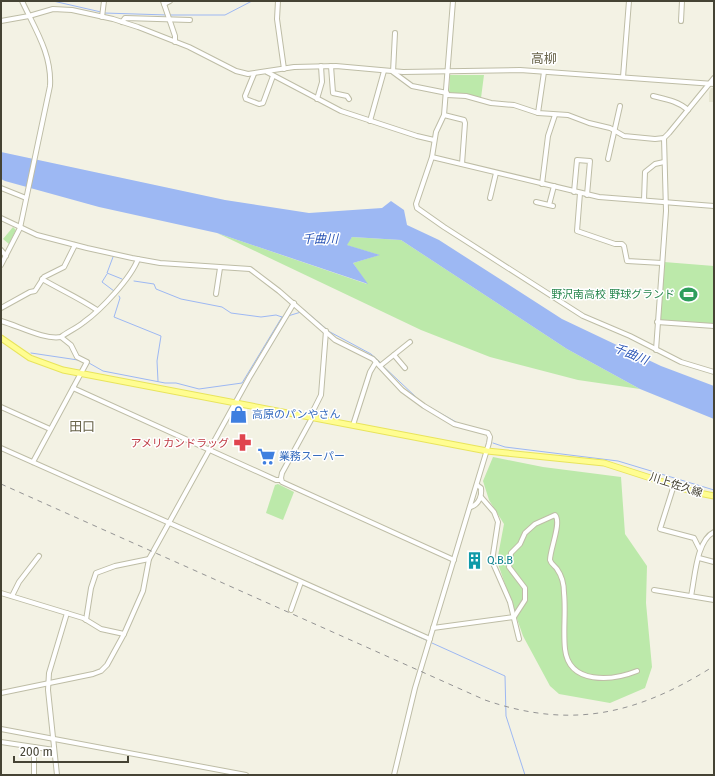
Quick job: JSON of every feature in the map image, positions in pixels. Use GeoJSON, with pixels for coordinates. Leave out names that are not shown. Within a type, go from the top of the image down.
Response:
{"type":"FeatureCollection","features":[{"type":"Feature","properties":{"kind":"main road","name":"川上佐久線"},"geometry":{"type":"LineString","coordinates":[[1,338],[38,362],[81,374],[487,451],[604,463],[714,496]]}},
{"type":"Feature","properties":{"kind":"street"},"geometry":{"type":"LineString","coordinates":[[1,265],[20,228],[50,86],[50,70],[47,55],[22,1]]}},
{"type":"Feature","properties":{"kind":"street"},"geometry":{"type":"LineString","coordinates":[[102,14],[104,1]]}},
{"type":"Feature","properties":{"kind":"street"},"geometry":{"type":"LineString","coordinates":[[170,1],[164,2],[175,36],[175,42]]}},
{"type":"Feature","properties":{"kind":"street"},"geometry":{"type":"LineString","coordinates":[[278,1],[277,19],[284,69]]}},
{"type":"Feature","properties":{"kind":"street"},"geometry":{"type":"LineString","coordinates":[[453,1],[447,94],[444,115],[434,140],[432,157],[416,204],[417,208],[444,227],[584,316],[637,339],[656,350],[696,368],[714,372]]}},
{"type":"Feature","properties":{"kind":"street"},"geometry":{"type":"LineString","coordinates":[[623,77],[629,1]]}},
{"type":"Feature","properties":{"kind":"street"},"geometry":{"type":"LineString","coordinates":[[681,20],[682,1]]}},
{"type":"Feature","properties":{"kind":"street"},"geometry":{"type":"LineString","coordinates":[[1,20],[29,16],[47,10],[61,8],[102,14],[175,42],[210,57],[240,73],[254,74],[284,69],[321,66],[394,72],[520,70],[712,83]]}},
{"type":"Feature","properties":{"kind":"street"},"geometry":{"type":"LineString","coordinates":[[122,22],[125,18],[168,16],[190,20]]}},
{"type":"Feature","properties":{"kind":"street"},"geometry":{"type":"LineString","coordinates":[[394,72],[395,33]]}},
{"type":"Feature","properties":{"kind":"street"},"geometry":{"type":"LineString","coordinates":[[317,99],[322,82],[321,66]]}},
{"type":"Feature","properties":{"kind":"street"},"geometry":{"type":"LineString","coordinates":[[330,66],[333,92],[347,96],[349,99]]}},
{"type":"Feature","properties":{"kind":"street"},"geometry":{"type":"LineString","coordinates":[[370,121],[384,71]]}},
{"type":"Feature","properties":{"kind":"street"},"geometry":{"type":"LineString","coordinates":[[267,72],[342,111],[421,138],[434,140]]}},
{"type":"Feature","properties":{"kind":"street"},"geometry":{"type":"LineString","coordinates":[[394,72],[412,86],[447,94],[466,96],[491,103],[514,105],[538,113],[568,115],[615,131],[624,136],[664,138]]}},
{"type":"Feature","properties":{"kind":"street"},"geometry":{"type":"LineString","coordinates":[[538,113],[544,72]]}},
{"type":"Feature","properties":{"kind":"street"},"geometry":{"type":"LineString","coordinates":[[254,74],[245,96],[246,99],[259,104],[263,103],[273,76]]}},
{"type":"Feature","properties":{"kind":"street"},"geometry":{"type":"LineString","coordinates":[[656,350],[666,202],[664,138],[712,83],[714,78]]}},
{"type":"Feature","properties":{"kind":"street"},"geometry":{"type":"LineString","coordinates":[[653,96],[672,100],[683,105],[688,110]]}},
{"type":"Feature","properties":{"kind":"street"},"geometry":{"type":"LineString","coordinates":[[608,158],[620,106]]}},
{"type":"Feature","properties":{"kind":"street"},"geometry":{"type":"LineString","coordinates":[[444,115],[465,121],[462,164]]}},
{"type":"Feature","properties":{"kind":"street"},"geometry":{"type":"LineString","coordinates":[[542,184],[548,136],[555,115]]}},
{"type":"Feature","properties":{"kind":"street"},"geometry":{"type":"LineString","coordinates":[[432,157],[587,195],[714,206]]}},
{"type":"Feature","properties":{"kind":"street"},"geometry":{"type":"LineString","coordinates":[[574,192],[577,160],[590,161],[587,195]]}},
{"type":"Feature","properties":{"kind":"street"},"geometry":{"type":"LineString","coordinates":[[644,200],[645,172],[654,164],[664,162]]}},
{"type":"Feature","properties":{"kind":"street"},"geometry":{"type":"LineString","coordinates":[[490,198],[496,173]]}},
{"type":"Feature","properties":{"kind":"street"},"geometry":{"type":"LineString","coordinates":[[536,202],[551,205],[554,186]]}},
{"type":"Feature","properties":{"kind":"street"},"geometry":{"type":"LineString","coordinates":[[1,188],[27,196]]}},
{"type":"Feature","properties":{"kind":"street"},"geometry":{"type":"LineString","coordinates":[[580,193],[577,231],[615,244],[622,244],[624,246],[627,261],[662,263]]}},
{"type":"Feature","properties":{"kind":"street"},"geometry":{"type":"LineString","coordinates":[[1,218],[37,235],[138,259],[160,263],[220,268],[242,267],[250,269],[294,303],[335,340],[366,354],[376,362],[402,390],[424,406],[454,424],[488,433],[490,440],[487,451],[415,688],[394,775]]}},
{"type":"Feature","properties":{"kind":"street"},"geometry":{"type":"LineString","coordinates":[[1,308],[30,292],[35,291],[42,279],[64,267],[75,245]]}},
{"type":"Feature","properties":{"kind":"street"},"geometry":{"type":"LineString","coordinates":[[1,250],[6,256]]}},
{"type":"Feature","properties":{"kind":"street"},"geometry":{"type":"LineString","coordinates":[[62,337],[70,329],[77,328],[86,321],[117,292],[138,259]]}},
{"type":"Feature","properties":{"kind":"street"},"geometry":{"type":"LineString","coordinates":[[216,294],[220,268]]}},
{"type":"Feature","properties":{"kind":"street"},"geometry":{"type":"LineString","coordinates":[[42,279],[97,310]]}},
{"type":"Feature","properties":{"kind":"street"},"geometry":{"type":"LineString","coordinates":[[1,693],[48,685],[101,671],[110,661],[143,591],[149,559],[235,403],[294,303]]}},
{"type":"Feature","properties":{"kind":"street"},"geometry":{"type":"LineString","coordinates":[[1,321],[24,328],[43,337],[62,337],[71,345],[77,357],[87,363],[33,462]]}},
{"type":"Feature","properties":{"kind":"street"},"geometry":{"type":"LineString","coordinates":[[657,322],[714,326]]}},
{"type":"Feature","properties":{"kind":"street"},"geometry":{"type":"LineString","coordinates":[[281,480],[282,473],[321,395],[326,331]]}},
{"type":"Feature","properties":{"kind":"street"},"geometry":{"type":"LineString","coordinates":[[380,366],[410,342]]}},
{"type":"Feature","properties":{"kind":"street"},"geometry":{"type":"LineString","coordinates":[[394,355],[405,368]]}},
{"type":"Feature","properties":{"kind":"street"},"geometry":{"type":"LineString","coordinates":[[353,425],[372,368],[376,362]]}},
{"type":"Feature","properties":{"kind":"street"},"geometry":{"type":"LineString","coordinates":[[74,388],[276,480],[281,480],[454,560]]}},
{"type":"Feature","properties":{"kind":"street"},"geometry":{"type":"LineString","coordinates":[[1,408],[50,429]]}},
{"type":"Feature","properties":{"kind":"street"},"geometry":{"type":"LineString","coordinates":[[1,448],[169,522],[300,583],[430,639]]}},
{"type":"Feature","properties":{"kind":"street"},"geometry":{"type":"LineString","coordinates":[[471,507],[476,504],[481,497],[481,488],[477,484]]}},
{"type":"Feature","properties":{"kind":"street"},"geometry":{"type":"LineString","coordinates":[[674,485],[660,530],[694,538],[700,550]]}},
{"type":"Feature","properties":{"kind":"street"},"geometry":{"type":"LineString","coordinates":[[481,497],[494,512],[498,522],[492,561],[510,602],[519,639]]}},
{"type":"Feature","properties":{"kind":"street"},"geometry":{"type":"LineString","coordinates":[[514,617],[526,596],[524,584],[509,567],[511,553],[520,544],[529,529],[535,524],[555,515],[557,520],[556,530],[550,560],[561,577],[564,592],[565,645],[569,661],[575,670],[584,676],[592,678],[617,678],[637,671]]}},
{"type":"Feature","properties":{"kind":"street"},"geometry":{"type":"LineString","coordinates":[[691,596],[700,550],[707,538],[714,532]]}},
{"type":"Feature","properties":{"kind":"street"},"geometry":{"type":"LineString","coordinates":[[12,596],[19,582],[39,556]]}},
{"type":"Feature","properties":{"kind":"street"},"geometry":{"type":"LineString","coordinates":[[698,558],[714,562]]}},
{"type":"Feature","properties":{"kind":"street"},"geometry":{"type":"LineString","coordinates":[[86,620],[92,583],[96,574],[115,566],[149,559]]}},
{"type":"Feature","properties":{"kind":"street"},"geometry":{"type":"LineString","coordinates":[[291,610],[300,583]]}},
{"type":"Feature","properties":{"kind":"street"},"geometry":{"type":"LineString","coordinates":[[654,590],[714,600]]}},
{"type":"Feature","properties":{"kind":"street"},"geometry":{"type":"LineString","coordinates":[[1,593],[67,613],[86,620],[100,629],[124,634]]}},
{"type":"Feature","properties":{"kind":"street"},"geometry":{"type":"LineString","coordinates":[[57,775],[48,685],[49,669],[67,613]]}},
{"type":"Feature","properties":{"kind":"street"},"geometry":{"type":"LineString","coordinates":[[433,628],[514,617]]}},
{"type":"Feature","properties":{"kind":"street"},"geometry":{"type":"LineString","coordinates":[[1,728],[246,775]]}},
{"type":"Feature","properties":{"kind":"street"},"geometry":{"type":"LineString","coordinates":[[1,742],[54,750]]}},
{"type":"Feature","properties":{"kind":"street"},"geometry":{"type":"LineString","coordinates":[[34,747],[34,774]]}},
{"type":"Feature","properties":{"kind":"shaded area"},"geometry":{"type":"Polygon","coordinates":[[[711,88],[714,88],[714,102],[709,102],[709,92],[711,88]]]}},
{"type":"Feature","properties":{"kind":"green space"},"geometry":{"type":"Polygon","coordinates":[[[450,75],[484,75],[481,98],[466,94],[449,93],[450,75]]]}},
{"type":"Feature","properties":{"kind":"green space"},"geometry":{"type":"Polygon","coordinates":[[[13,227],[16,230],[9,244],[3,239],[13,227]]]}},
{"type":"Feature","properties":{"kind":"green space"},"geometry":{"type":"Polygon","coordinates":[[[217,233],[367,284],[353,263],[379,255],[346,245],[352,237],[401,240],[567,349],[640,389],[578,380],[490,357],[421,330],[217,233]]]}},
{"type":"Feature","properties":{"kind":"green space","name":"野沢南高校 野球グランド"},"geometry":{"type":"Polygon","coordinates":[[[664,262],[714,266],[714,325],[660,321],[664,262]]]}},
{"type":"Feature","properties":{"kind":"green space"},"geometry":{"type":"Polygon","coordinates":[[[493,457],[543,467],[621,477],[625,534],[647,566],[646,603],[652,667],[645,688],[610,703],[559,694],[550,686],[523,636],[497,561],[504,524],[489,500],[483,481],[493,457]]]}},
{"type":"Feature","properties":{"kind":"green space"},"geometry":{"type":"Polygon","coordinates":[[[278,484],[294,492],[283,520],[266,513],[275,485],[278,484]]]}},
{"type":"Feature","properties":{"kind":"water","name":"千曲川"},"geometry":{"type":"Polygon","coordinates":[[[1,152],[225,200],[309,213],[382,208],[391,201],[404,210],[407,225],[439,240],[562,319],[661,366],[714,386],[714,419],[640,389],[567,349],[401,240],[352,237],[347,245],[380,255],[353,263],[368,284],[217,233],[99,207],[5,181],[1,179],[1,152]]]}},
{"type":"Feature","properties":{"kind":"waterway"},"geometry":{"type":"LineString","coordinates":[[53,1],[101,12]]}},
{"type":"Feature","properties":{"kind":"waterway"},"geometry":{"type":"LineString","coordinates":[[170,15],[225,15],[252,1]]}},
{"type":"Feature","properties":{"kind":"waterway"},"geometry":{"type":"LineString","coordinates":[[104,13],[167,15]]}},
{"type":"Feature","properties":{"kind":"waterway"},"geometry":{"type":"LineString","coordinates":[[113,257],[107,273],[122,279]]}},
{"type":"Feature","properties":{"kind":"waterway"},"geometry":{"type":"LineString","coordinates":[[107,274],[102,282],[114,291]]}},
{"type":"Feature","properties":{"kind":"waterway"},"geometry":{"type":"LineString","coordinates":[[134,281],[154,284],[156,289],[181,299],[222,307],[231,313],[261,317],[276,315],[282,317]]}},
{"type":"Feature","properties":{"kind":"waterway"},"geometry":{"type":"LineString","coordinates":[[119,296],[120,298],[114,317],[161,336],[157,361],[158,381]]}},
{"type":"Feature","properties":{"kind":"waterway"},"geometry":{"type":"LineString","coordinates":[[303,309],[330,332],[371,354],[380,362]]}},
{"type":"Feature","properties":{"kind":"waterway"},"geometry":{"type":"LineString","coordinates":[[288,316],[301,312]]}},
{"type":"Feature","properties":{"kind":"waterway"},"geometry":{"type":"LineString","coordinates":[[89,363],[103,371],[165,383],[176,383],[199,389],[242,383],[282,317],[284,317]]}},
{"type":"Feature","properties":{"kind":"waterway"},"geometry":{"type":"LineString","coordinates":[[31,353],[78,360]]}},
{"type":"Feature","properties":{"kind":"waterway"},"geometry":{"type":"LineString","coordinates":[[383,366],[417,398]]}},
{"type":"Feature","properties":{"kind":"waterway"},"geometry":{"type":"LineString","coordinates":[[424,404],[456,422]]}},
{"type":"Feature","properties":{"kind":"waterway"},"geometry":{"type":"LineString","coordinates":[[493,443],[505,447],[618,461],[714,490]]}},
{"type":"Feature","properties":{"kind":"waterway"},"geometry":{"type":"LineString","coordinates":[[1,450],[32,464]]}},
{"type":"Feature","properties":{"kind":"waterway"},"geometry":{"type":"LineString","coordinates":[[181,530],[298,583]]}},
{"type":"Feature","properties":{"kind":"waterway"},"geometry":{"type":"LineString","coordinates":[[301,584],[426,640]]}},
{"type":"Feature","properties":{"kind":"waterway"},"geometry":{"type":"LineString","coordinates":[[432,643],[505,676],[506,716],[525,775]]}},
{"type":"Feature","properties":{"kind":"railway"},"geometry":{"type":"LineString","coordinates":[[1,484],[485,700],[517,709],[547,714],[576,715],[604,712],[631,706],[658,696],[714,666]]}},
{"type":"Feature","properties":{"kind":"place","name":"野沢南高校 野球グランド"},"geometry":{"type":"Point","coordinates":[688,294]}},
{"type":"Feature","properties":{"kind":"place","name":"高原のパンやさん"},"geometry":{"type":"Point","coordinates":[239,414]}},
{"type":"Feature","properties":{"kind":"place","name":"アメリカンドラッグ"},"geometry":{"type":"Point","coordinates":[242,443]}},
{"type":"Feature","properties":{"kind":"place","name":"業務スーパー"},"geometry":{"type":"Point","coordinates":[266,456]}},
{"type":"Feature","properties":{"kind":"place","name":"Q.B.B"},"geometry":{"type":"Point","coordinates":[474,560]}},
{"type":"Feature","properties":{"kind":"district","name":"高柳"},"geometry":{"type":"Point","coordinates":[544,58]}},
{"type":"Feature","properties":{"kind":"district","name":"田口"},"geometry":{"type":"Point","coordinates":[82,426]}}]}
